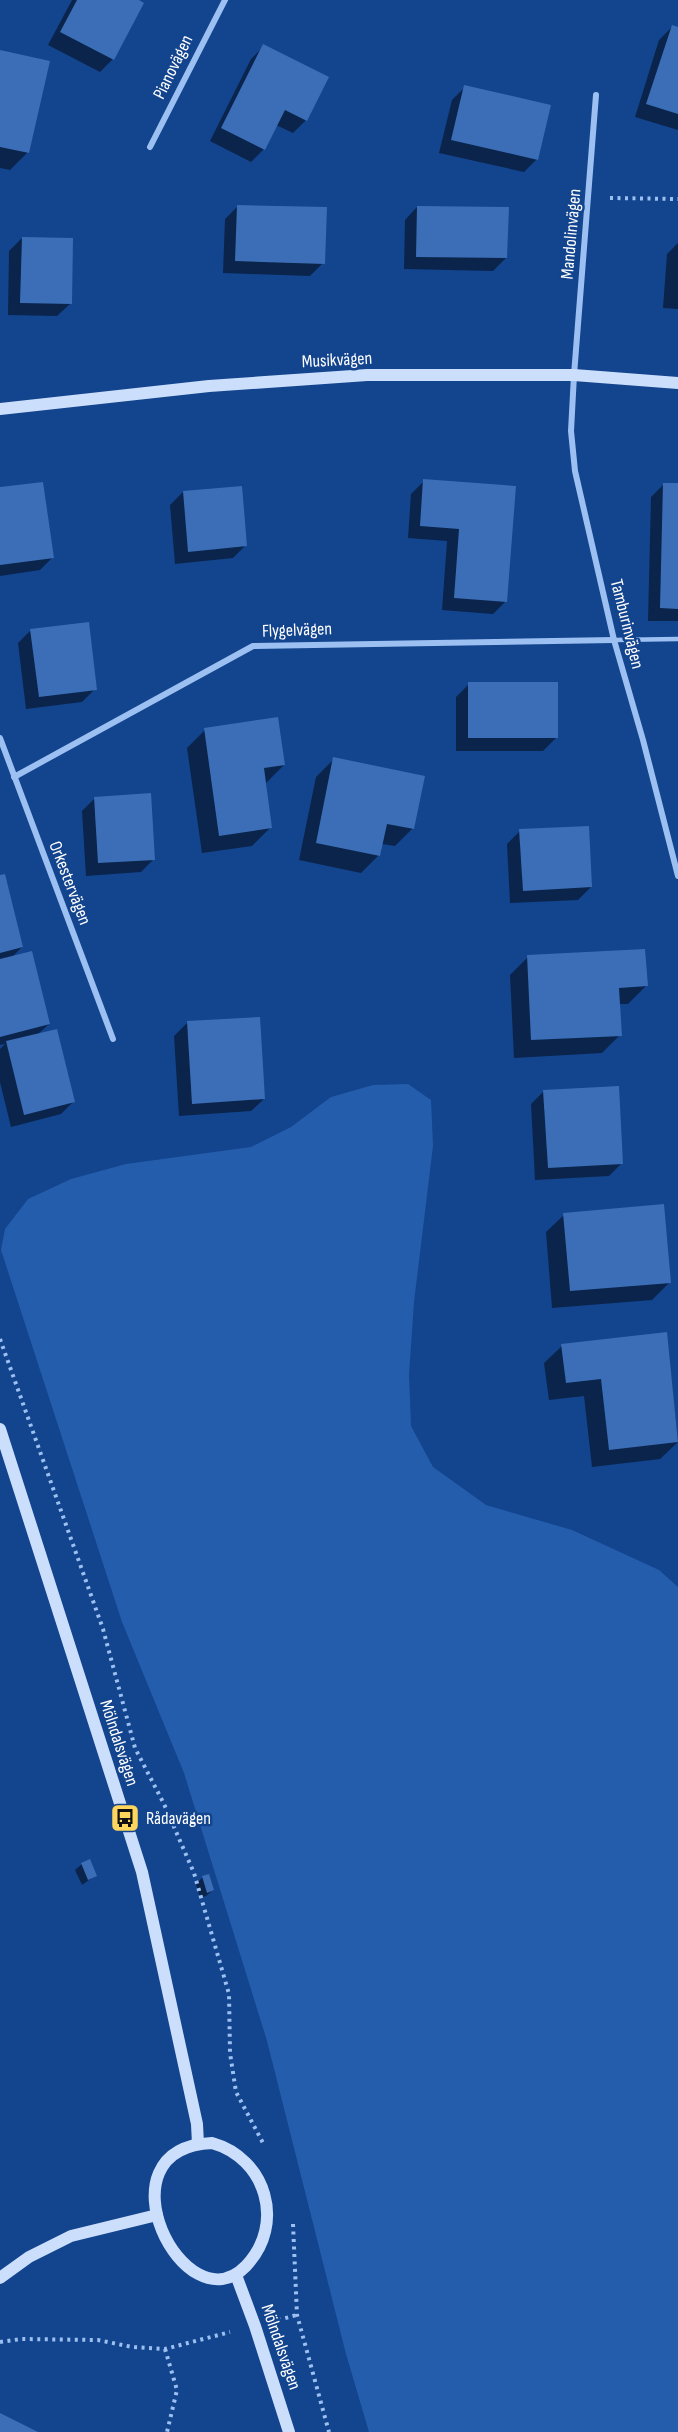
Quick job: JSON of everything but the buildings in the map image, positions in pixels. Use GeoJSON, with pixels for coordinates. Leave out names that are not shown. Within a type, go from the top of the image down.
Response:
{"type":"FeatureCollection","features":[{"type":"Feature","properties":{"kind":"street","name":"Pianovägen"},"geometry":{"type":"LineString","coordinates":[[150,147],[225,0]]}},
{"type":"Feature","properties":{"kind":"street","name":"Mandolinvägen"},"geometry":{"type":"LineString","coordinates":[[574,375],[590,198],[596,95]]}},
{"type":"Feature","properties":{"kind":"street","name":"Musikvägen"},"geometry":{"type":"LineString","coordinates":[[0,410],[209,386],[367,375],[574,375],[678,383]]}},
{"type":"Feature","properties":{"kind":"street","name":"Tamburinvägen"},"geometry":{"type":"LineString","coordinates":[[574,375],[571,431],[575,471],[614,640],[646,751],[678,876]]}},
{"type":"Feature","properties":{"kind":"street","name":"Flygelvägen"},"geometry":{"type":"LineString","coordinates":[[14,777],[254,646],[614,640]]}},
{"type":"Feature","properties":{"kind":"street","name":"Orkestervägen"},"geometry":{"type":"LineString","coordinates":[[0,738],[113,1039]]}},
{"type":"Feature","properties":{"kind":"street","name":"Mölndalsvägen"},"geometry":{"type":"LineString","coordinates":[[0,1429],[142,1872],[197,2124],[198,2144]]}},
{"type":"Feature","properties":{"kind":"street"},"geometry":{"type":"LineString","coordinates":[[212,2143],[226,2147],[246,2163],[262,2185],[268,2219],[264,2237],[256,2254],[236,2275],[210,2277],[193,2270],[169,2246],[162,2234],[157,2215],[155,2192],[158,2178],[164,2166],[181,2151],[198,2144],[212,2143]]}},
{"type":"Feature","properties":{"kind":"street"},"geometry":{"type":"LineString","coordinates":[[0,2278],[29,2257],[71,2236],[157,2215]]}},
{"type":"Feature","properties":{"kind":"street","name":"Mölndalsvägen"},"geometry":{"type":"LineString","coordinates":[[236,2275],[290,2432]]}},
{"type":"Feature","properties":{"kind":"lane"},"geometry":{"type":"LineString","coordinates":[[614,640],[678,639]]}},
{"type":"Feature","properties":{"kind":"path"},"geometry":{"type":"LineString","coordinates":[[590,198],[678,199]]}},
{"type":"Feature","properties":{"kind":"path"},"geometry":{"type":"LineString","coordinates":[[0,1339],[103,1629],[135,1748],[164,1804],[194,1873],[229,1994],[230,2053],[236,2092],[264,2145]]}},
{"type":"Feature","properties":{"kind":"path"},"geometry":{"type":"LineString","coordinates":[[292,2217],[295,2237],[297,2315],[329,2432]]}},
{"type":"Feature","properties":{"kind":"path"},"geometry":{"type":"LineString","coordinates":[[0,2342],[98,2340],[132,2347],[165,2349],[297,2315]]}},
{"type":"Feature","properties":{"kind":"path"},"geometry":{"type":"LineString","coordinates":[[165,2349],[177,2390],[167,2432]]}},
{"type":"Feature","properties":{"kind":"shaded area"},"geometry":{"type":"Polygon","coordinates":[[[408,1084],[431,1100],[433,1146],[414,1302],[409,1375],[411,1426],[433,1467],[486,1505],[572,1530],[659,1570],[678,1587],[678,2432],[369,2432],[346,2354],[267,2041],[184,1773],[122,1622],[1,1250],[5,1229],[28,1199],[71,1179],[126,1164],[251,1147],[291,1127],[331,1097],[373,1085],[408,1084]]]}},
{"type":"Feature","properties":{"kind":"place","name":"Rådavägen"},"geometry":{"type":"Point","coordinates":[125,1818]}}]}
